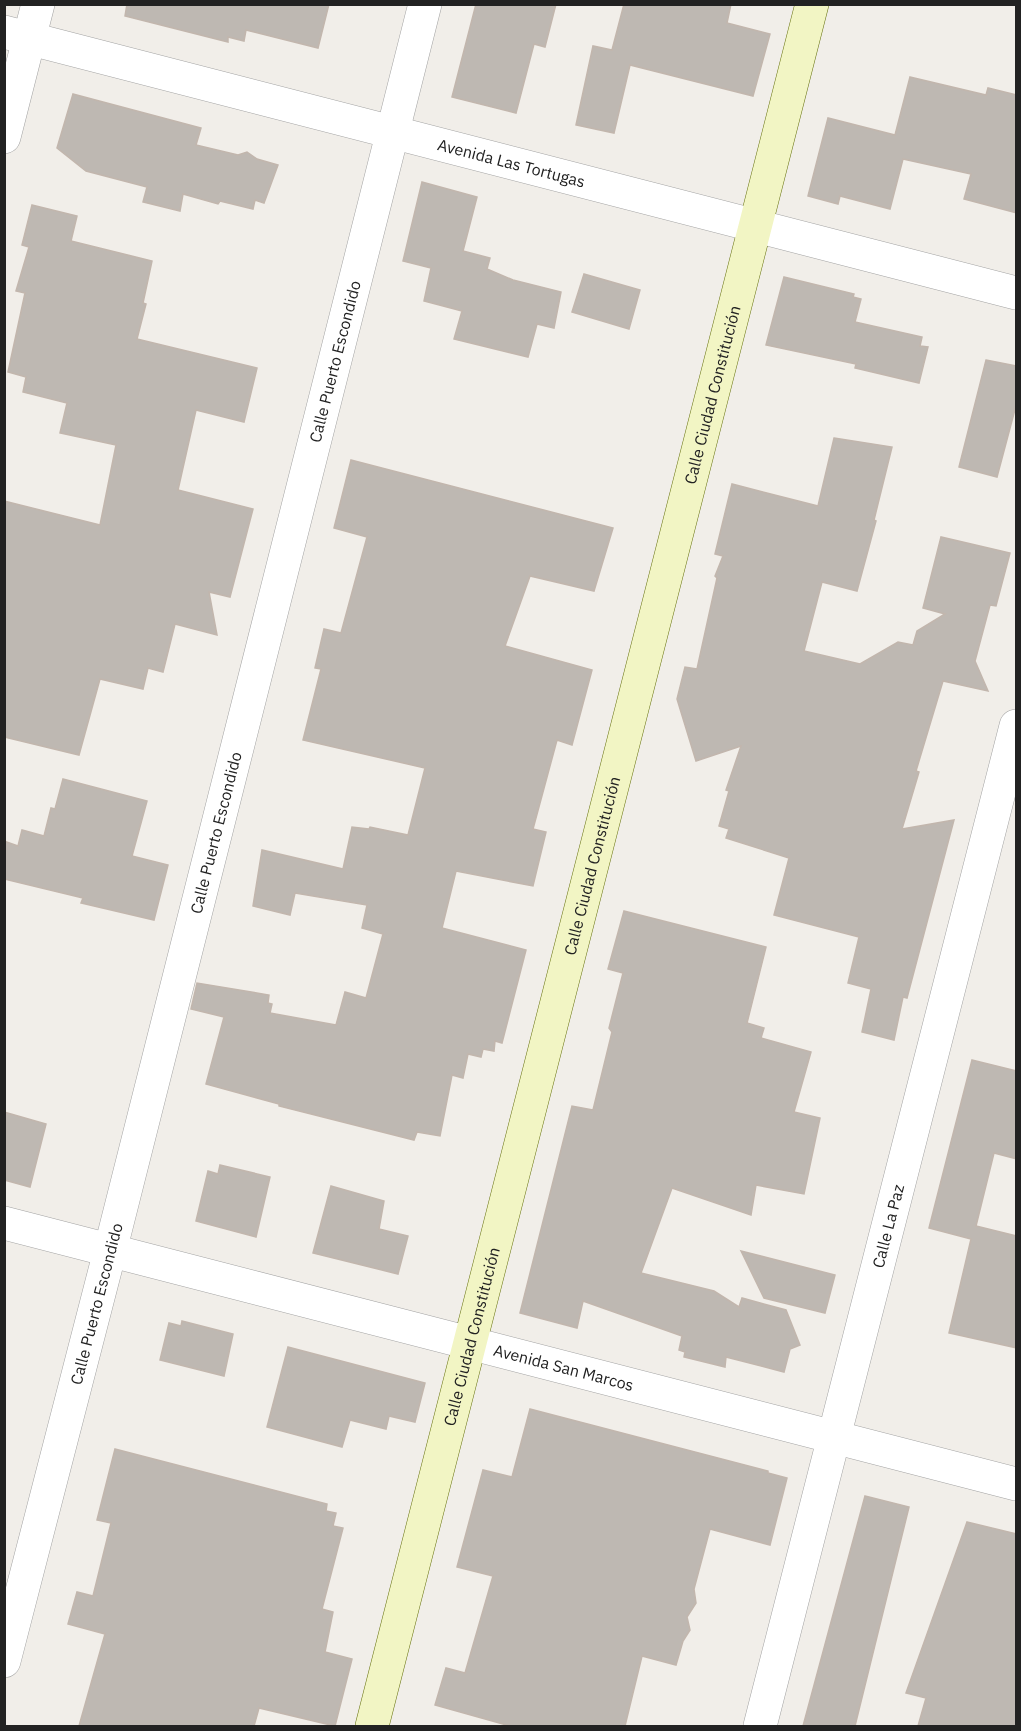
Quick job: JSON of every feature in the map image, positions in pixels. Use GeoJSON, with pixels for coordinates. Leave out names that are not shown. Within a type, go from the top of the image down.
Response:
{"type":"FeatureCollection","features":[{"type":"Feature","properties":{"kind":"street"},"geometry":{"type":"LineString","coordinates":[[4,137],[17,35],[39,4]]}},
{"type":"Feature","properties":{"kind":"street","name":"Calle Puerto Escondido"},"geometry":{"type":"LineString","coordinates":[[4,1660],[110,1251],[424,4]]}},
{"type":"Feature","properties":{"kind":"street","name":"Calle Ciudad Constitución"},"geometry":{"type":"LineString","coordinates":[[372,1726],[812,4]]}},
{"type":"Feature","properties":{"kind":"street","name":"Avenida Las Tortugas"},"geometry":{"type":"LineString","coordinates":[[17,35],[1017,293]]}},
{"type":"Feature","properties":{"kind":"street","name":"Calle La Paz"},"geometry":{"type":"LineString","coordinates":[[760,1726],[1017,726]]}},
{"type":"Feature","properties":{"kind":"street","name":"Avenida San Marcos"},"geometry":{"type":"LineString","coordinates":[[4,1223],[1017,1484]]}},
{"type":"Feature","properties":{"kind":"building"},"geometry":{"type":"Polygon","coordinates":[[[127,4],[329,4],[318,48],[246,30],[244,41],[228,37],[228,42],[125,16],[127,4]]]}},
{"type":"Feature","properties":{"kind":"building"},"geometry":{"type":"Polygon","coordinates":[[[476,4],[556,4],[545,47],[534,44],[516,113],[452,97],[476,4]]]}},
{"type":"Feature","properties":{"kind":"building"},"geometry":{"type":"Polygon","coordinates":[[[624,4],[731,4],[727,23],[770,34],[753,96],[630,65],[614,133],[576,125],[593,46],[612,50],[624,4]]]}},
{"type":"Feature","properties":{"kind":"building"},"geometry":{"type":"Polygon","coordinates":[[[910,77],[986,95],[988,88],[1017,95],[1017,213],[964,199],[971,174],[903,159],[890,209],[840,196],[838,204],[808,196],[828,118],[895,135],[910,77]]]}},
{"type":"Feature","properties":{"kind":"building"},"geometry":{"type":"Polygon","coordinates":[[[73,94],[201,128],[196,145],[238,155],[247,152],[257,159],[278,165],[264,203],[255,200],[253,209],[220,201],[218,204],[183,194],[180,211],[143,202],[147,187],[86,171],[57,148],[73,94]]]}},
{"type":"Feature","properties":{"kind":"building"},"geometry":{"type":"Polygon","coordinates":[[[422,182],[477,197],[463,251],[490,258],[487,269],[513,280],[561,292],[554,328],[537,324],[528,357],[454,339],[462,311],[424,301],[431,268],[403,261],[422,182]]]}},
{"type":"Feature","properties":{"kind":"building"},"geometry":{"type":"Polygon","coordinates":[[[32,205],[77,216],[71,241],[152,261],[143,303],[146,304],[137,339],[257,368],[244,422],[196,410],[178,490],[253,509],[230,597],[209,592],[217,635],[175,624],[163,672],[148,668],[143,689],[100,679],[79,755],[4,737],[4,501],[100,525],[116,445],[60,433],[67,403],[23,392],[26,377],[8,372],[25,293],[16,291],[29,247],[22,245],[32,205]]]}},
{"type":"Feature","properties":{"kind":"building"},"geometry":{"type":"Polygon","coordinates":[[[584,274],[640,290],[629,329],[572,312],[584,274]]]}},
{"type":"Feature","properties":{"kind":"building"},"geometry":{"type":"Polygon","coordinates":[[[784,277],[854,294],[853,297],[861,299],[855,322],[922,337],[920,346],[928,347],[919,383],[855,368],[856,364],[766,345],[784,277]]]}},
{"type":"Feature","properties":{"kind":"building"},"geometry":{"type":"Polygon","coordinates":[[[986,360],[1017,366],[1017,402],[997,477],[959,467],[986,360]]]}},
{"type":"Feature","properties":{"kind":"building"},"geometry":{"type":"Polygon","coordinates":[[[834,438],[892,447],[874,520],[876,521],[857,591],[822,582],[804,651],[860,664],[898,642],[913,645],[917,631],[945,614],[923,608],[941,537],[1010,553],[996,606],[990,605],[975,661],[988,691],[943,681],[916,771],[919,772],[902,829],[954,820],[907,998],[903,997],[894,1040],[862,1032],[871,989],[848,983],[859,937],[774,915],[789,858],[726,838],[729,829],[719,826],[729,791],[726,790],[741,746],[696,761],[677,699],[685,667],[697,669],[717,578],[715,576],[723,556],[715,554],[732,484],[818,506],[834,438]]]}},
{"type":"Feature","properties":{"kind":"building"},"geometry":{"type":"Polygon","coordinates":[[[351,460],[613,528],[594,591],[530,576],[505,646],[592,670],[572,745],[557,740],[533,829],[546,832],[533,886],[456,871],[442,928],[526,950],[502,1043],[495,1041],[494,1051],[483,1049],[481,1057],[468,1054],[463,1078],[452,1075],[440,1136],[417,1132],[414,1140],[279,1106],[279,1104],[206,1084],[224,1017],[191,1009],[197,983],[269,995],[268,1003],[272,1004],[270,1013],[336,1025],[345,992],[366,998],[383,934],[362,928],[367,905],[295,893],[290,915],[253,906],[262,850],[343,869],[352,827],[369,829],[370,827],[408,835],[425,768],[303,740],[321,669],[315,668],[324,629],[341,633],[367,537],[334,528],[351,460]]]}},
{"type":"Feature","properties":{"kind":"building"},"geometry":{"type":"Polygon","coordinates":[[[63,779],[147,801],[132,856],[168,865],[154,920],[81,903],[83,898],[4,879],[4,841],[18,846],[22,830],[44,836],[51,808],[55,809],[63,779]]]}},
{"type":"Feature","properties":{"kind":"building"},"geometry":{"type":"Polygon","coordinates":[[[624,911],[766,947],[747,1023],[764,1028],[761,1038],[811,1052],[794,1112],[820,1118],[804,1194],[756,1185],[751,1215],[672,1188],[641,1273],[714,1291],[739,1307],[742,1298],[786,1310],[800,1345],[790,1349],[784,1372],[726,1357],[725,1367],[684,1357],[685,1352],[679,1350],[682,1336],[583,1301],[577,1328],[520,1313],[572,1106],[593,1110],[612,1032],[609,1028],[623,973],[608,969],[624,911]]]}},
{"type":"Feature","properties":{"kind":"building"},"geometry":{"type":"Polygon","coordinates":[[[972,1060],[1017,1071],[1017,1159],[994,1153],[976,1226],[1017,1236],[1017,1348],[949,1333],[971,1239],[929,1228],[972,1060]]]}},
{"type":"Feature","properties":{"kind":"building"},"geometry":{"type":"Polygon","coordinates":[[[4,1112],[46,1124],[30,1187],[4,1180],[4,1112]]]}},
{"type":"Feature","properties":{"kind":"building"},"geometry":{"type":"Polygon","coordinates":[[[220,1165],[270,1177],[256,1237],[196,1221],[208,1171],[218,1174],[220,1165]]]}},
{"type":"Feature","properties":{"kind":"building"},"geometry":{"type":"Polygon","coordinates":[[[331,1186],[384,1201],[379,1229],[408,1236],[398,1274],[313,1253],[331,1186]]]}},
{"type":"Feature","properties":{"kind":"building"},"geometry":{"type":"Polygon","coordinates":[[[741,1251],[835,1275],[825,1313],[764,1298],[741,1251]]]}},
{"type":"Feature","properties":{"kind":"building"},"geometry":{"type":"Polygon","coordinates":[[[182,1321],[233,1334],[224,1376],[160,1360],[169,1323],[181,1326],[182,1321]]]}},
{"type":"Feature","properties":{"kind":"building"},"geometry":{"type":"Polygon","coordinates":[[[288,1347],[425,1383],[415,1422],[389,1416],[386,1429],[350,1420],[342,1447],[267,1427],[288,1347]]]}},
{"type":"Feature","properties":{"kind":"building"},"geometry":{"type":"Polygon","coordinates":[[[530,1409],[768,1471],[768,1473],[787,1478],[770,1545],[710,1529],[694,1589],[696,1603],[687,1617],[690,1630],[683,1641],[676,1665],[642,1656],[625,1726],[510,1726],[435,1705],[446,1668],[465,1673],[493,1576],[457,1567],[483,1470],[512,1477],[530,1409]]]}},
{"type":"Feature","properties":{"kind":"building"},"geometry":{"type":"Polygon","coordinates":[[[115,1449],[327,1504],[326,1511],[336,1513],[333,1526],[343,1528],[322,1609],[333,1612],[325,1652],[352,1659],[335,1726],[259,1708],[254,1726],[79,1726],[105,1634],[68,1624],[77,1592],[93,1596],[111,1523],[97,1520],[115,1449]]]}},
{"type":"Feature","properties":{"kind":"building"},"geometry":{"type":"Polygon","coordinates":[[[865,1496],[909,1507],[855,1726],[803,1726],[865,1496]]]}},
{"type":"Feature","properties":{"kind":"building"},"geometry":{"type":"Polygon","coordinates":[[[967,1522],[1017,1534],[1017,1726],[918,1726],[926,1698],[906,1693],[967,1522]]]}}]}
